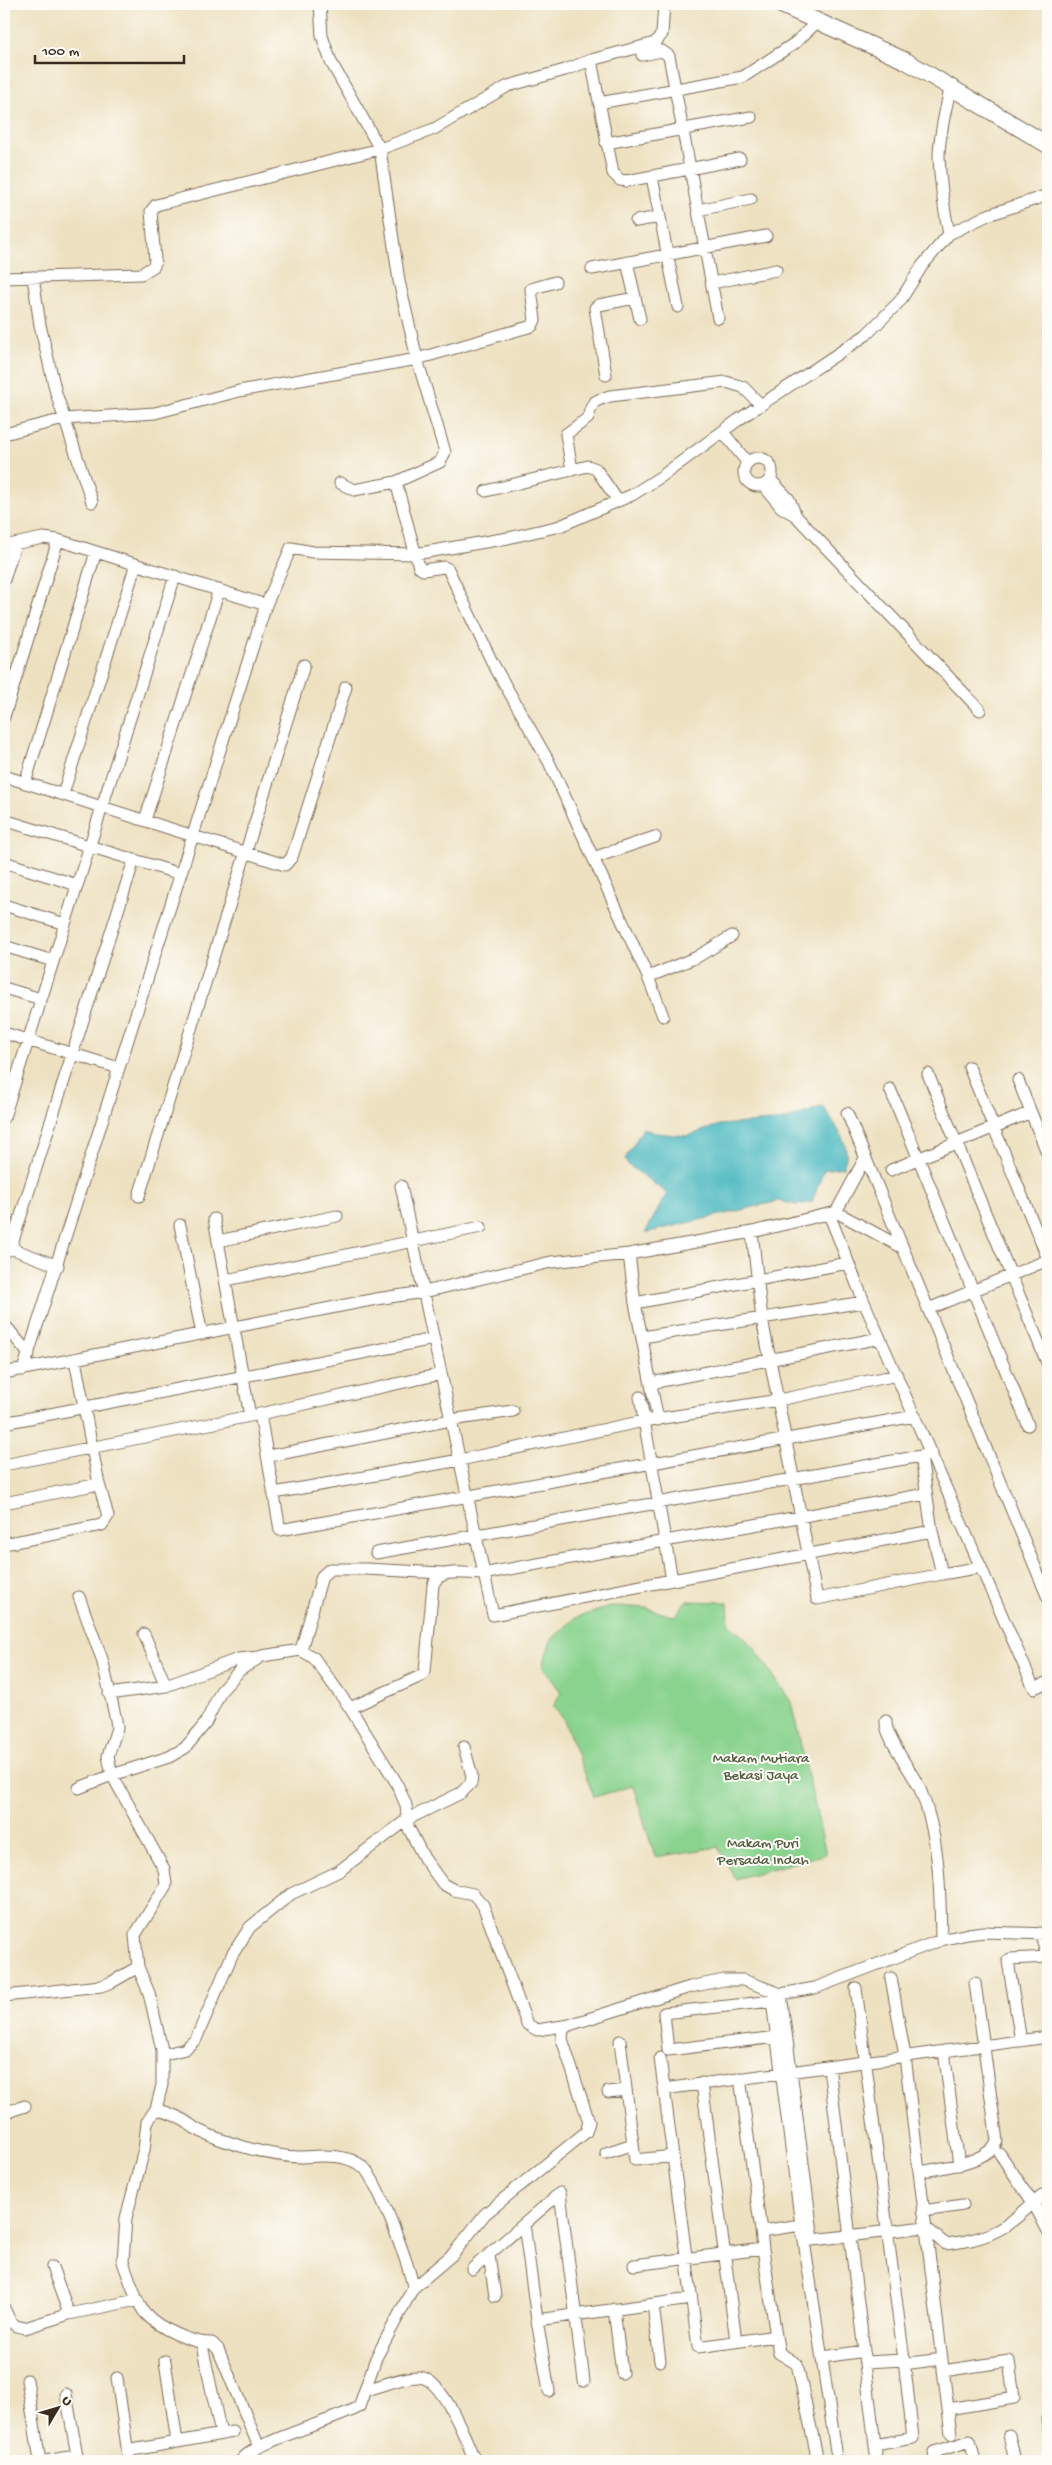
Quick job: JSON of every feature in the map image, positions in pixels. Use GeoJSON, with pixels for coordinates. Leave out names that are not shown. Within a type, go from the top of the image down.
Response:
{"type":"FeatureCollection","features":[{"type":"Feature","properties":{"kind":"street"},"geometry":{"type":"LineString","coordinates":[[320,4],[322,36],[330,62],[380,149],[399,281],[417,359],[445,452],[440,462],[396,482],[354,490],[340,483]]}},
{"type":"Feature","properties":{"kind":"street"},"geometry":{"type":"LineString","coordinates":[[4,278],[141,274],[154,266],[151,211],[156,205],[380,149],[434,129],[508,86],[592,63],[655,43],[662,34],[664,4]]}},
{"type":"Feature","properties":{"kind":"street"},"geometry":{"type":"LineString","coordinates":[[780,4],[906,60],[1048,145]]}},
{"type":"Feature","properties":{"kind":"street"},"geometry":{"type":"LineString","coordinates":[[599,103],[743,77],[795,43],[818,21]]}},
{"type":"Feature","properties":{"kind":"street"},"geometry":{"type":"LineString","coordinates":[[592,63],[662,51],[669,56],[718,318]]}},
{"type":"Feature","properties":{"kind":"street"},"geometry":{"type":"LineString","coordinates":[[592,63],[610,166],[615,177],[627,181],[740,159]]}},
{"type":"Feature","properties":{"kind":"street"},"geometry":{"type":"LineString","coordinates":[[949,234],[944,211],[939,156],[941,132],[950,88]]}},
{"type":"Feature","properties":{"kind":"street"},"geometry":{"type":"LineString","coordinates":[[606,143],[751,117]]}},
{"type":"Feature","properties":{"kind":"street"},"geometry":{"type":"LineString","coordinates":[[652,177],[678,307]]}},
{"type":"Feature","properties":{"kind":"street"},"geometry":{"type":"LineString","coordinates":[[23,1370],[58,1266],[266,605],[291,548],[313,552],[415,554],[508,538],[560,526],[618,501],[656,480],[761,405],[866,335],[900,301],[922,266],[949,234],[988,214],[1048,195]]}},
{"type":"Feature","properties":{"kind":"street"},"geometry":{"type":"LineString","coordinates":[[698,210],[750,199]]}},
{"type":"Feature","properties":{"kind":"street"},"geometry":{"type":"LineString","coordinates":[[636,221],[660,217]]}},
{"type":"Feature","properties":{"kind":"street"},"geometry":{"type":"LineString","coordinates":[[592,269],[766,236]]}},
{"type":"Feature","properties":{"kind":"street"},"geometry":{"type":"LineString","coordinates":[[627,262],[640,319]]}},
{"type":"Feature","properties":{"kind":"street"},"geometry":{"type":"LineString","coordinates":[[712,283],[776,270]]}},
{"type":"Feature","properties":{"kind":"street"},"geometry":{"type":"LineString","coordinates":[[33,277],[40,325],[56,393],[92,502]]}},
{"type":"Feature","properties":{"kind":"street"},"geometry":{"type":"LineString","coordinates":[[4,434],[64,420],[155,413],[252,388],[417,359],[532,326],[535,320],[531,290],[555,282]]}},
{"type":"Feature","properties":{"kind":"street"},"geometry":{"type":"LineString","coordinates":[[606,375],[595,308],[599,305],[635,298]]}},
{"type":"Feature","properties":{"kind":"street"},"geometry":{"type":"LineString","coordinates":[[572,470],[566,434],[588,418],[591,405],[594,402],[610,396],[726,382],[744,387],[761,405]]}},
{"type":"Feature","properties":{"kind":"street"},"geometry":{"type":"LineString","coordinates":[[722,432],[748,462]]}},
{"type":"Feature","properties":{"kind":"street"},"geometry":{"type":"LineString","coordinates":[[755,458],[764,458],[770,463],[773,472],[768,483],[757,487],[749,484],[744,477],[744,469],[748,462],[755,458]]}},
{"type":"Feature","properties":{"kind":"street"},"geometry":{"type":"LineString","coordinates":[[486,491],[593,466],[618,501]]}},
{"type":"Feature","properties":{"kind":"street"},"geometry":{"type":"LineString","coordinates":[[396,482],[419,567],[423,570],[444,567],[448,569],[492,662],[549,762],[648,977],[663,1016]]}},
{"type":"Feature","properties":{"kind":"street"},"geometry":{"type":"LineString","coordinates":[[768,483],[781,507],[796,516],[980,710]]}},
{"type":"Feature","properties":{"kind":"street"},"geometry":{"type":"LineString","coordinates":[[4,580],[9,545],[42,538],[58,540],[266,605]]}},
{"type":"Feature","properties":{"kind":"street"},"geometry":{"type":"LineString","coordinates":[[4,717],[6,699],[58,540]]}},
{"type":"Feature","properties":{"kind":"street"},"geometry":{"type":"LineString","coordinates":[[25,783],[96,552]]}},
{"type":"Feature","properties":{"kind":"street"},"geometry":{"type":"LineString","coordinates":[[63,794],[136,564]]}},
{"type":"Feature","properties":{"kind":"street"},"geometry":{"type":"LineString","coordinates":[[4,1117],[175,576]]}},
{"type":"Feature","properties":{"kind":"street"},"geometry":{"type":"LineString","coordinates":[[145,820],[218,590]]}},
{"type":"Feature","properties":{"kind":"street"},"geometry":{"type":"LineString","coordinates":[[139,1196],[304,664]]}},
{"type":"Feature","properties":{"kind":"street"},"geometry":{"type":"LineString","coordinates":[[4,776],[280,864],[289,863],[346,687]]}},
{"type":"Feature","properties":{"kind":"street"},"geometry":{"type":"LineString","coordinates":[[4,820],[180,874]]}},
{"type":"Feature","properties":{"kind":"street"},"geometry":{"type":"LineString","coordinates":[[593,858],[655,837]]}},
{"type":"Feature","properties":{"kind":"street"},"geometry":{"type":"LineString","coordinates":[[58,1266],[7,1248],[73,1054],[134,860]]}},
{"type":"Feature","properties":{"kind":"street"},"geometry":{"type":"LineString","coordinates":[[4,862],[77,885]]}},
{"type":"Feature","properties":{"kind":"street"},"geometry":{"type":"LineString","coordinates":[[4,905],[65,924]]}},
{"type":"Feature","properties":{"kind":"street"},"geometry":{"type":"LineString","coordinates":[[648,977],[697,957],[732,936]]}},
{"type":"Feature","properties":{"kind":"street"},"geometry":{"type":"LineString","coordinates":[[4,946],[53,961]]}},
{"type":"Feature","properties":{"kind":"street"},"geometry":{"type":"LineString","coordinates":[[4,988],[41,999]]}},
{"type":"Feature","properties":{"kind":"street"},"geometry":{"type":"LineString","coordinates":[[4,1033],[119,1068]]}},
{"type":"Feature","properties":{"kind":"street"},"geometry":{"type":"LineString","coordinates":[[928,1309],[1048,1260],[969,1067]]}},
{"type":"Feature","properties":{"kind":"street"},"geometry":{"type":"LineString","coordinates":[[928,1074],[1048,1365]]}},
{"type":"Feature","properties":{"kind":"street"},"geometry":{"type":"LineString","coordinates":[[4,1076],[16,1080]]}},
{"type":"Feature","properties":{"kind":"street"},"geometry":{"type":"LineString","coordinates":[[1018,1080],[1048,1155]]}},
{"type":"Feature","properties":{"kind":"street"},"geometry":{"type":"LineString","coordinates":[[890,1089],[1028,1424]]}},
{"type":"Feature","properties":{"kind":"street"},"geometry":{"type":"LineString","coordinates":[[891,1170],[1031,1112]]}},
{"type":"Feature","properties":{"kind":"street"},"geometry":{"type":"LineString","coordinates":[[847,1113],[1048,1598]]}},
{"type":"Feature","properties":{"kind":"street"},"geometry":{"type":"LineString","coordinates":[[866,1158],[833,1213],[848,1263],[915,1416],[926,1455],[981,1567],[1034,1688],[1048,1682]]}},
{"type":"Feature","properties":{"kind":"street"},"geometry":{"type":"LineString","coordinates":[[401,1186],[460,1460],[482,1574],[493,1615],[932,1531]]}},
{"type":"Feature","properties":{"kind":"street"},"geometry":{"type":"LineString","coordinates":[[4,1373],[376,1298],[424,1292],[551,1262],[629,1254],[752,1232],[833,1213],[903,1248]]}},
{"type":"Feature","properties":{"kind":"street"},"geometry":{"type":"LineString","coordinates":[[218,1241],[337,1216]]}},
{"type":"Feature","properties":{"kind":"street"},"geometry":{"type":"LineString","coordinates":[[214,1219],[244,1376],[269,1456],[280,1530],[915,1416]]}},
{"type":"Feature","properties":{"kind":"street"},"geometry":{"type":"LineString","coordinates":[[180,1225],[202,1334]]}},
{"type":"Feature","properties":{"kind":"street"},"geometry":{"type":"LineString","coordinates":[[226,1280],[481,1227]]}},
{"type":"Feature","properties":{"kind":"street"},"geometry":{"type":"LineString","coordinates":[[752,1232],[756,1280],[762,1319],[817,1600],[981,1567]]}},
{"type":"Feature","properties":{"kind":"street"},"geometry":{"type":"LineString","coordinates":[[629,1254],[635,1303],[658,1420]]}},
{"type":"Feature","properties":{"kind":"street"},"geometry":{"type":"LineString","coordinates":[[635,1303],[848,1263]]}},
{"type":"Feature","properties":{"kind":"street"},"geometry":{"type":"LineString","coordinates":[[642,1337],[864,1302]]}},
{"type":"Feature","properties":{"kind":"street"},"geometry":{"type":"LineString","coordinates":[[4,1324],[28,1354]]}},
{"type":"Feature","properties":{"kind":"street"},"geometry":{"type":"LineString","coordinates":[[651,1383],[880,1338]]}},
{"type":"Feature","properties":{"kind":"street"},"geometry":{"type":"LineString","coordinates":[[4,1423],[434,1339]]}},
{"type":"Feature","properties":{"kind":"street"},"geometry":{"type":"LineString","coordinates":[[4,1544],[102,1525],[108,1516],[98,1484],[75,1360]]}},
{"type":"Feature","properties":{"kind":"street"},"geometry":{"type":"LineString","coordinates":[[4,1465],[255,1415],[441,1374]]}},
{"type":"Feature","properties":{"kind":"street"},"geometry":{"type":"LineString","coordinates":[[274,1493],[460,1460],[644,1420],[658,1420],[779,1400],[897,1375]]}},
{"type":"Feature","properties":{"kind":"street"},"geometry":{"type":"LineString","coordinates":[[640,1397],[672,1580]]}},
{"type":"Feature","properties":{"kind":"street"},"geometry":{"type":"LineString","coordinates":[[269,1456],[451,1420],[513,1411]]}},
{"type":"Feature","properties":{"kind":"street"},"geometry":{"type":"LineString","coordinates":[[376,1553],[475,1537],[659,1502],[926,1455]]}},
{"type":"Feature","properties":{"kind":"street"},"geometry":{"type":"LineString","coordinates":[[926,1455],[926,1494],[942,1574]]}},
{"type":"Feature","properties":{"kind":"street"},"geometry":{"type":"LineString","coordinates":[[4,1503],[98,1484]]}},
{"type":"Feature","properties":{"kind":"street"},"geometry":{"type":"LineString","coordinates":[[301,1650],[322,1576],[330,1569],[366,1568],[482,1574],[926,1494]]}},
{"type":"Feature","properties":{"kind":"street"},"geometry":{"type":"LineString","coordinates":[[350,1708],[389,1688],[421,1676],[425,1670],[433,1585],[435,1579],[442,1573]]}},
{"type":"Feature","properties":{"kind":"street"},"geometry":{"type":"LineString","coordinates":[[79,1597],[102,1659],[117,1728],[108,1756],[112,1775],[164,1869],[166,1879],[164,1891],[135,1935],[138,1967],[149,1993],[162,2055],[162,2084],[156,2109],[147,2122],[144,2150],[126,2218],[123,2262],[137,2300],[145,2313],[159,2324],[189,2340],[201,2344],[212,2343],[218,2349],[260,2447]]}},
{"type":"Feature","properties":{"kind":"street"},"geometry":{"type":"LineString","coordinates":[[144,1634],[166,1686]]}},
{"type":"Feature","properties":{"kind":"street"},"geometry":{"type":"LineString","coordinates":[[109,1694],[166,1686],[238,1659],[301,1650],[314,1658],[350,1708],[396,1782],[406,1805],[412,1836],[424,1858],[443,1884],[454,1890],[473,1894],[484,1905],[528,2024],[536,2030],[568,2025],[690,1987],[716,1982],[743,1980],[780,1994],[815,1988],[941,1940],[983,1932],[1044,1934],[1048,1958],[1010,1959],[1008,1961],[1021,2041]]}},
{"type":"Feature","properties":{"kind":"street"},"geometry":{"type":"LineString","coordinates":[[79,1788],[112,1775],[169,1757],[184,1748],[205,1724],[221,1691],[240,1670],[262,1656]]}},
{"type":"Feature","properties":{"kind":"street"},"geometry":{"type":"LineString","coordinates":[[886,1721],[888,1731],[920,1789],[926,1806],[938,1866],[941,1940]]}},
{"type":"Feature","properties":{"kind":"street"},"geometry":{"type":"LineString","coordinates":[[162,2055],[185,2049],[196,2039],[232,1955],[250,1926],[292,1894],[339,1871],[408,1819],[453,1798],[471,1783],[472,1776],[464,1747]]}},
{"type":"Feature","properties":{"kind":"street"},"geometry":{"type":"LineString","coordinates":[[4,1996],[101,1986],[138,1967]]}},
{"type":"Feature","properties":{"kind":"street"},"geometry":{"type":"LineString","coordinates":[[891,1978],[905,2056],[952,2434]]}},
{"type":"Feature","properties":{"kind":"street"},"geometry":{"type":"LineString","coordinates":[[919,2172],[959,2165],[991,2151],[997,2141],[975,1983]]}},
{"type":"Feature","properties":{"kind":"street"},"geometry":{"type":"LineString","coordinates":[[829,2067],[875,2449],[913,2438],[856,1988]]}},
{"type":"Feature","properties":{"kind":"street"},"geometry":{"type":"LineString","coordinates":[[780,1994],[801,2225],[809,2241]]}},
{"type":"Feature","properties":{"kind":"street"},"geometry":{"type":"LineString","coordinates":[[777,2037],[668,2050],[664,2013],[772,2001],[777,2037],[786,2072],[836,2451]]}},
{"type":"Feature","properties":{"kind":"street"},"geometry":{"type":"LineString","coordinates":[[241,2461],[243,2457],[260,2447],[355,2409],[361,2403],[376,2358],[413,2288],[453,2254],[486,2214],[586,2132],[589,2122],[562,2039],[563,2029],[568,2025]]}},
{"type":"Feature","properties":{"kind":"street"},"geometry":{"type":"LineString","coordinates":[[664,2089],[1048,2037]]}},
{"type":"Feature","properties":{"kind":"street"},"geometry":{"type":"LineString","coordinates":[[620,2041],[635,2160],[673,2156]]}},
{"type":"Feature","properties":{"kind":"street"},"geometry":{"type":"LineString","coordinates":[[944,2051],[959,2165]]}},
{"type":"Feature","properties":{"kind":"street"},"geometry":{"type":"LineString","coordinates":[[660,2058],[698,2347],[776,2336]]}},
{"type":"Feature","properties":{"kind":"street"},"geometry":{"type":"LineString","coordinates":[[740,2078],[778,2353],[797,2364],[818,2461]]}},
{"type":"Feature","properties":{"kind":"street"},"geometry":{"type":"LineString","coordinates":[[702,2083],[726,2253],[736,2341]]}},
{"type":"Feature","properties":{"kind":"street"},"geometry":{"type":"LineString","coordinates":[[608,2092],[626,2090]]}},
{"type":"Feature","properties":{"kind":"street"},"geometry":{"type":"LineString","coordinates":[[4,2113],[26,2106]]}},
{"type":"Feature","properties":{"kind":"street"},"geometry":{"type":"LineString","coordinates":[[156,2109],[180,2118],[200,2131],[255,2149],[286,2156],[316,2154],[340,2157],[363,2166],[370,2175],[386,2210],[413,2288]]}},
{"type":"Feature","properties":{"kind":"street"},"geometry":{"type":"LineString","coordinates":[[606,2153],[633,2144]]}},
{"type":"Feature","properties":{"kind":"street"},"geometry":{"type":"LineString","coordinates":[[1000,2154],[1034,2204],[1048,2232]]}},
{"type":"Feature","properties":{"kind":"street"},"geometry":{"type":"LineString","coordinates":[[809,2241],[925,2227],[945,2244],[962,2242],[977,2238],[1007,2225],[1048,2192]]}},
{"type":"Feature","properties":{"kind":"street"},"geometry":{"type":"LineString","coordinates":[[472,2269],[560,2193],[584,2381]]}},
{"type":"Feature","properties":{"kind":"street"},"geometry":{"type":"LineString","coordinates":[[923,2211],[963,2206]]}},
{"type":"Feature","properties":{"kind":"street"},"geometry":{"type":"LineString","coordinates":[[524,2224],[536,2320],[549,2391]]}},
{"type":"Feature","properties":{"kind":"street"},"geometry":{"type":"LineString","coordinates":[[761,2231],[801,2225]]}},
{"type":"Feature","properties":{"kind":"street"},"geometry":{"type":"LineString","coordinates":[[634,2265],[763,2248]]}},
{"type":"Feature","properties":{"kind":"street"},"geometry":{"type":"LineString","coordinates":[[489,2255],[495,2296]]}},
{"type":"Feature","properties":{"kind":"street"},"geometry":{"type":"LineString","coordinates":[[52,2267],[69,2314]]}},
{"type":"Feature","properties":{"kind":"street"},"geometry":{"type":"LineString","coordinates":[[536,2320],[691,2299]]}},
{"type":"Feature","properties":{"kind":"street"},"geometry":{"type":"LineString","coordinates":[[4,2308],[10,2321],[16,2326],[25,2328],[69,2314],[137,2300]]}},
{"type":"Feature","properties":{"kind":"street"},"geometry":{"type":"LineString","coordinates":[[654,2305],[660,2361]]}},
{"type":"Feature","properties":{"kind":"street"},"geometry":{"type":"LineString","coordinates":[[614,2309],[622,2373]]}},
{"type":"Feature","properties":{"kind":"street"},"geometry":{"type":"LineString","coordinates":[[117,2378],[128,2456],[177,2442],[227,2433],[203,2350]]}},
{"type":"Feature","properties":{"kind":"street"},"geometry":{"type":"LineString","coordinates":[[823,2357],[865,2357],[942,2365],[1009,2361],[1014,2398],[948,2409]]}},
{"type":"Feature","properties":{"kind":"street"},"geometry":{"type":"LineString","coordinates":[[165,2361],[177,2442]]}},
{"type":"Feature","properties":{"kind":"street"},"geometry":{"type":"LineString","coordinates":[[366,2390],[414,2377],[427,2379],[442,2395],[476,2461]]}},
{"type":"Feature","properties":{"kind":"street"},"geometry":{"type":"LineString","coordinates":[[27,2380],[40,2461]]}},
{"type":"Feature","properties":{"kind":"street"},"geometry":{"type":"LineString","coordinates":[[45,2461],[77,2459],[66,2394]]}},
{"type":"Feature","properties":{"kind":"street"},"geometry":{"type":"LineString","coordinates":[[1009,2435],[1015,2461]]}},
{"type":"Feature","properties":{"kind":"street"},"geometry":{"type":"LineString","coordinates":[[936,2461],[934,2452],[970,2441],[975,2461]]}},
{"type":"Feature","properties":{"kind":"green space"},"geometry":{"type":"Polygon","coordinates":[[[686,1601],[728,1602],[729,1624],[754,1647],[791,1702],[826,1854],[735,1879],[718,1847],[655,1857],[633,1786],[594,1797],[563,1718],[553,1707],[561,1692],[542,1666],[551,1640],[575,1618],[613,1606],[646,1608],[675,1617],[686,1601]]]}},
{"type":"Feature","properties":{"kind":"water"},"geometry":{"type":"Polygon","coordinates":[[[823,1106],[841,1135],[846,1151],[846,1159],[843,1167],[824,1170],[812,1202],[796,1205],[779,1201],[645,1233],[667,1193],[627,1164],[625,1159],[643,1128],[656,1133],[688,1136],[719,1125],[786,1120],[823,1106]]]}},
{"type":"Feature","properties":{"kind":"park label","name":"Makam Mutiara Bekasi Jaya"},"geometry":{"type":"Point","coordinates":[761,1766]}},
{"type":"Feature","properties":{"kind":"park label","name":"Makam Puri Persada Indah"},"geometry":{"type":"Point","coordinates":[763,1850]}}]}
